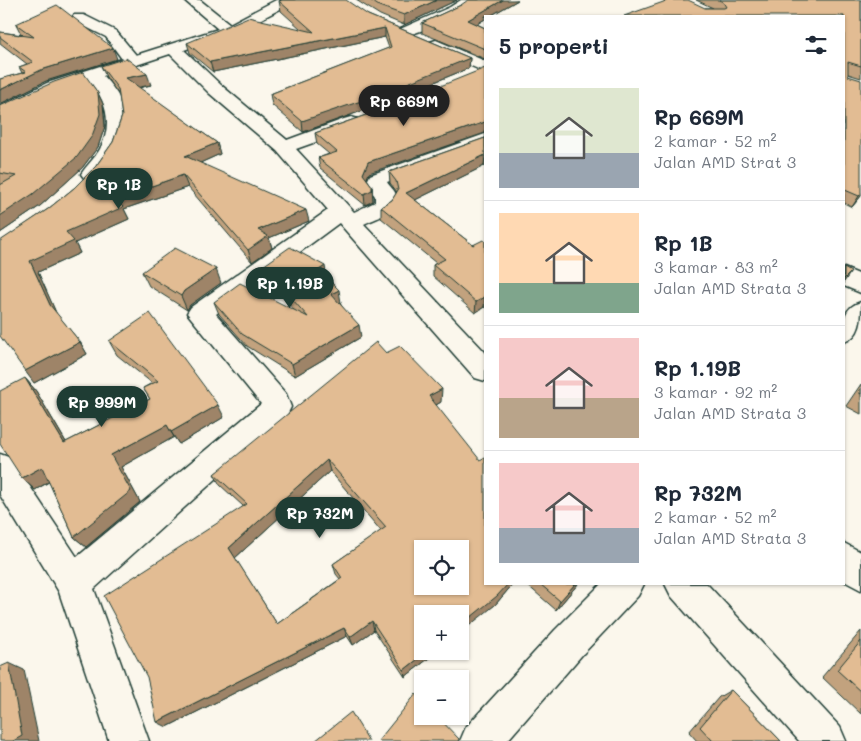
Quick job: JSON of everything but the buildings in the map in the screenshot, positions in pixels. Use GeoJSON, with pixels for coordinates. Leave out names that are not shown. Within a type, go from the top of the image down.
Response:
{"type":"FeatureCollection","features":[{"type":"Feature","properties":{"kind":"street"},"geometry":{"type":"LineString","coordinates":[[191,0],[230,30]]}},
{"type":"Feature","properties":{"kind":"street"},"geometry":{"type":"LineString","coordinates":[[0,115],[46,90],[230,30],[287,0]]}},
{"type":"Feature","properties":{"kind":"street"},"geometry":{"type":"LineString","coordinates":[[404,33],[463,6],[471,0]]}},
{"type":"Feature","properties":{"kind":"street"},"geometry":{"type":"LineString","coordinates":[[79,18],[111,34],[132,61]]}},
{"type":"Feature","properties":{"kind":"street"},"geometry":{"type":"LineString","coordinates":[[388,26],[439,46],[484,68]]}},
{"type":"Feature","properties":{"kind":"street"},"geometry":{"type":"LineString","coordinates":[[173,48],[215,89],[284,147],[484,369]]}},
{"type":"Feature","properties":{"kind":"street"},"geometry":{"type":"LineString","coordinates":[[468,77],[484,69]]}},
{"type":"Feature","properties":{"kind":"street"},"geometry":{"type":"LineString","coordinates":[[81,186],[111,148],[116,128],[116,110],[112,98],[91,74]]}},
{"type":"Feature","properties":{"kind":"street"},"geometry":{"type":"LineString","coordinates":[[284,147],[372,116]]}},
{"type":"Feature","properties":{"kind":"street"},"geometry":{"type":"LineString","coordinates":[[74,583],[277,408],[276,402],[200,313],[346,216],[386,204],[386,195],[376,184],[377,179],[484,140]]}},
{"type":"Feature","properties":{"kind":"street"},"geometry":{"type":"LineString","coordinates":[[845,277],[861,285]]}},
{"type":"Feature","properties":{"kind":"street"},"geometry":{"type":"LineString","coordinates":[[845,331],[861,311]]}},
{"type":"Feature","properties":{"kind":"street"},"geometry":{"type":"LineString","coordinates":[[0,468],[74,583],[129,741]]}},
{"type":"Feature","properties":{"kind":"street"},"geometry":{"type":"LineString","coordinates":[[845,561],[861,573]]}},
{"type":"Feature","properties":{"kind":"street"},"geometry":{"type":"LineString","coordinates":[[480,741],[568,643],[625,585]]}},
{"type":"Feature","properties":{"kind":"street"},"geometry":{"type":"LineString","coordinates":[[684,585],[826,741]]}}]}
